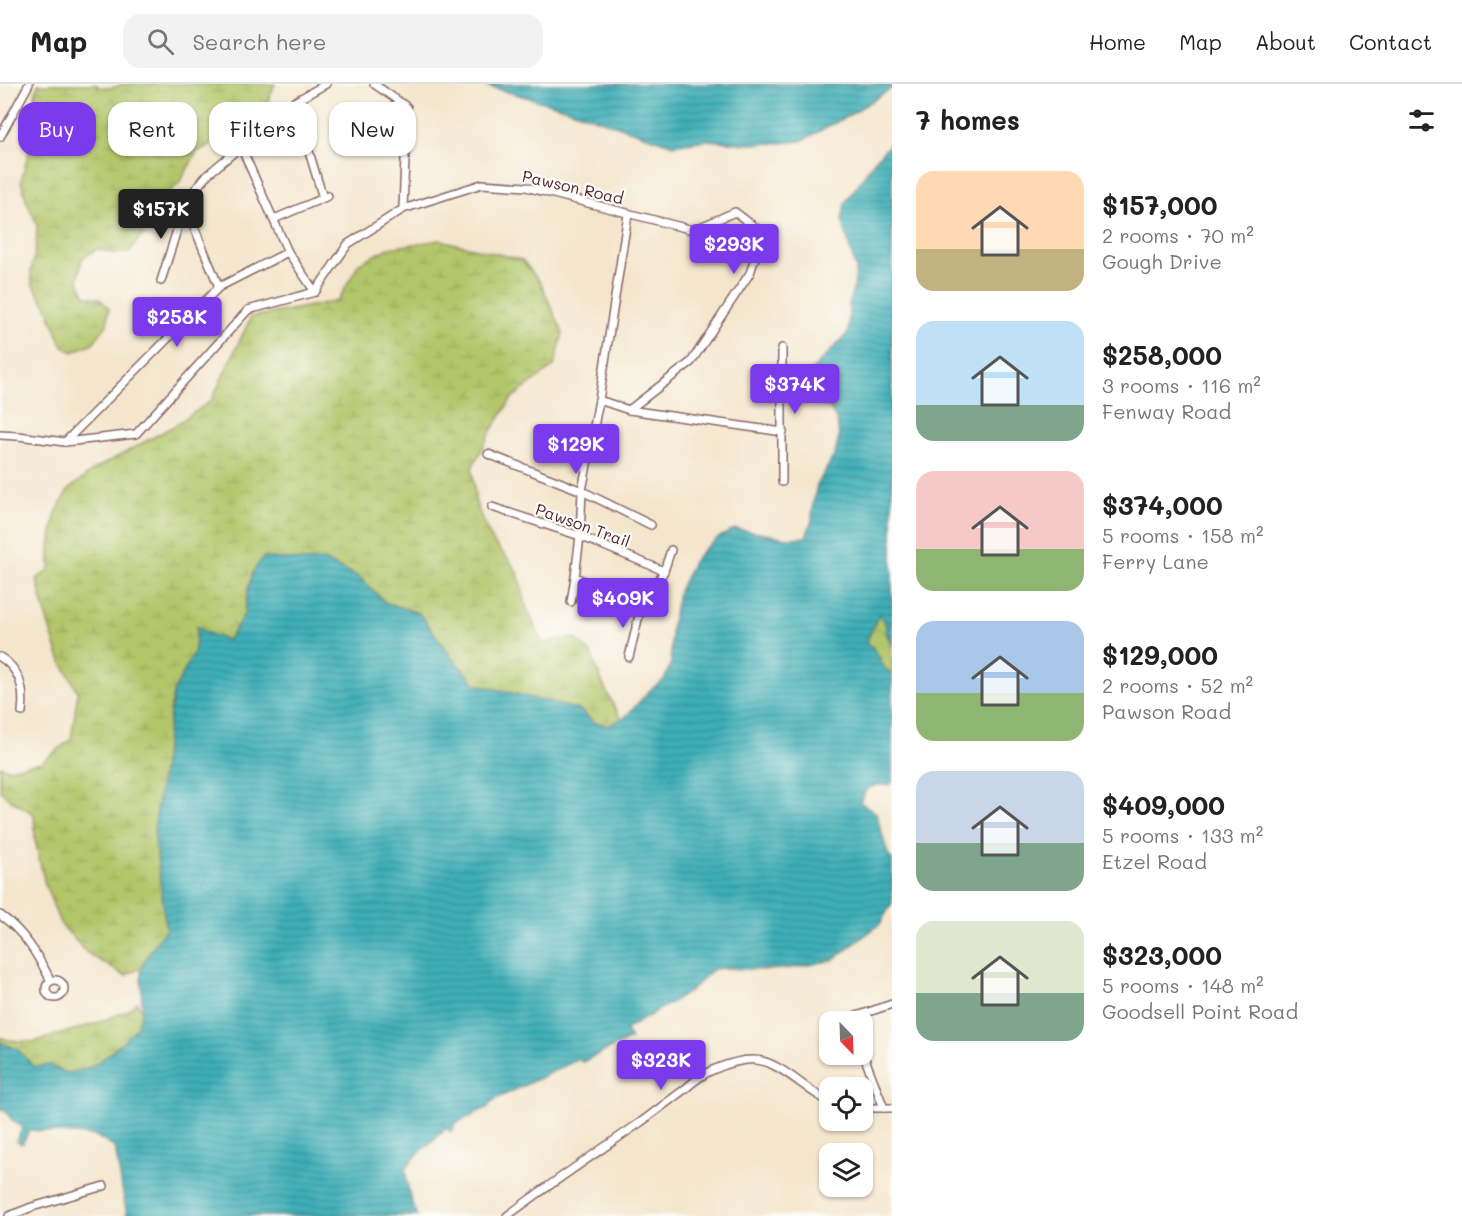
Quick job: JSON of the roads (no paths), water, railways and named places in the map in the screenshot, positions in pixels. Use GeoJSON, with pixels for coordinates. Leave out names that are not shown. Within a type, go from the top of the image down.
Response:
{"type":"FeatureCollection","features":[{"type":"Feature","properties":{"kind":"street"},"geometry":{"type":"LineString","coordinates":[[0,137],[28,84]]}},
{"type":"Feature","properties":{"kind":"street"},"geometry":{"type":"LineString","coordinates":[[294,102],[326,84]]}},
{"type":"Feature","properties":{"kind":"street"},"geometry":{"type":"LineString","coordinates":[[374,84],[407,107],[403,209]]}},
{"type":"Feature","properties":{"kind":"street"},"geometry":{"type":"LineString","coordinates":[[161,281],[186,201],[207,175],[230,156]]}},
{"type":"Feature","properties":{"kind":"street"},"geometry":{"type":"LineString","coordinates":[[0,435],[65,442],[136,434],[248,310],[315,292],[288,252],[245,156]]}},
{"type":"Feature","properties":{"kind":"street"},"geometry":{"type":"LineString","coordinates":[[274,219],[325,197],[312,156]]}},
{"type":"Feature","properties":{"kind":"street","name":"Pawson Road"},"geometry":{"type":"LineString","coordinates":[[315,292],[348,244],[403,209],[482,184],[526,187],[628,214],[599,400],[582,491],[580,536],[571,602]]}},
{"type":"Feature","properties":{"kind":"street"},"geometry":{"type":"LineString","coordinates":[[184,205],[219,287]]}},
{"type":"Feature","properties":{"kind":"street"},"geometry":{"type":"LineString","coordinates":[[628,214],[693,230],[735,212],[760,231],[750,273],[692,362],[629,410]]}},
{"type":"Feature","properties":{"kind":"street"},"geometry":{"type":"LineString","coordinates":[[65,442],[219,287],[288,252]]}},
{"type":"Feature","properties":{"kind":"street"},"geometry":{"type":"LineString","coordinates":[[782,348],[782,482]]}},
{"type":"Feature","properties":{"kind":"street"},"geometry":{"type":"LineString","coordinates":[[599,400],[629,410],[783,432]]}},
{"type":"Feature","properties":{"kind":"street"},"geometry":{"type":"LineString","coordinates":[[488,454],[582,491],[651,525]]}},
{"type":"Feature","properties":{"kind":"street","name":"Pawson Trail"},"geometry":{"type":"LineString","coordinates":[[492,507],[580,536],[664,571]]}},
{"type":"Feature","properties":{"kind":"street"},"geometry":{"type":"LineString","coordinates":[[629,657],[641,607],[644,607],[664,571],[672,550]]}},
{"type":"Feature","properties":{"kind":"street"},"geometry":{"type":"LineString","coordinates":[[575,577],[641,607]]}},
{"type":"Feature","properties":{"kind":"street"},"geometry":{"type":"LineString","coordinates":[[0,657],[15,670],[22,686],[22,712]]}},
{"type":"Feature","properties":{"kind":"street"},"geometry":{"type":"LineString","coordinates":[[0,915],[32,947],[51,981]]}},
{"type":"Feature","properties":{"kind":"street"},"geometry":{"type":"LineString","coordinates":[[873,1012],[892,1004]]}},
{"type":"Feature","properties":{"kind":"street"},"geometry":{"type":"LineString","coordinates":[[507,1216],[641,1122],[701,1076],[721,1066],[744,1061],[763,1061],[819,1096]]}},
{"type":"Feature","properties":{"kind":"street"},"geometry":{"type":"LineString","coordinates":[[868,1065],[888,1108]]}},
{"type":"Feature","properties":{"kind":"street"},"geometry":{"type":"LineString","coordinates":[[9,1216],[32,1206],[104,1186]]}},
{"type":"Feature","properties":{"kind":"water"},"geometry":{"type":"Polygon","coordinates":[[[479,84],[892,84],[892,88],[848,116],[801,141],[747,144],[707,140],[673,145],[565,108],[479,84]]]}},
{"type":"Feature","properties":{"kind":"water"},"geometry":{"type":"Polygon","coordinates":[[[892,142],[892,645],[885,631],[886,625],[879,614],[866,643],[872,646],[884,667],[892,674],[892,783],[867,789],[860,802],[876,813],[888,854],[892,860],[892,903],[880,924],[833,960],[793,968],[768,970],[713,969],[689,992],[625,1030],[631,1039],[582,1062],[579,1059],[494,1100],[487,1108],[452,1125],[455,1128],[450,1132],[442,1121],[446,1128],[406,1168],[409,1192],[417,1216],[127,1216],[115,1148],[96,1136],[30,1130],[22,1144],[16,1141],[23,1127],[14,1122],[0,1105],[0,1042],[17,1049],[34,1067],[50,1065],[66,1073],[83,1070],[99,1062],[124,1041],[136,1028],[142,1011],[141,968],[166,929],[154,831],[173,693],[195,650],[197,627],[228,640],[244,615],[253,572],[263,557],[305,561],[323,560],[359,577],[386,603],[419,613],[452,658],[476,684],[580,710],[593,722],[609,726],[625,717],[650,690],[664,680],[671,663],[671,628],[678,593],[693,562],[705,548],[735,529],[788,538],[806,537],[812,520],[817,485],[835,454],[839,437],[837,421],[829,407],[813,402],[803,389],[810,372],[848,333],[849,303],[856,270],[842,220],[845,203],[875,160],[892,142]]]}}]}
